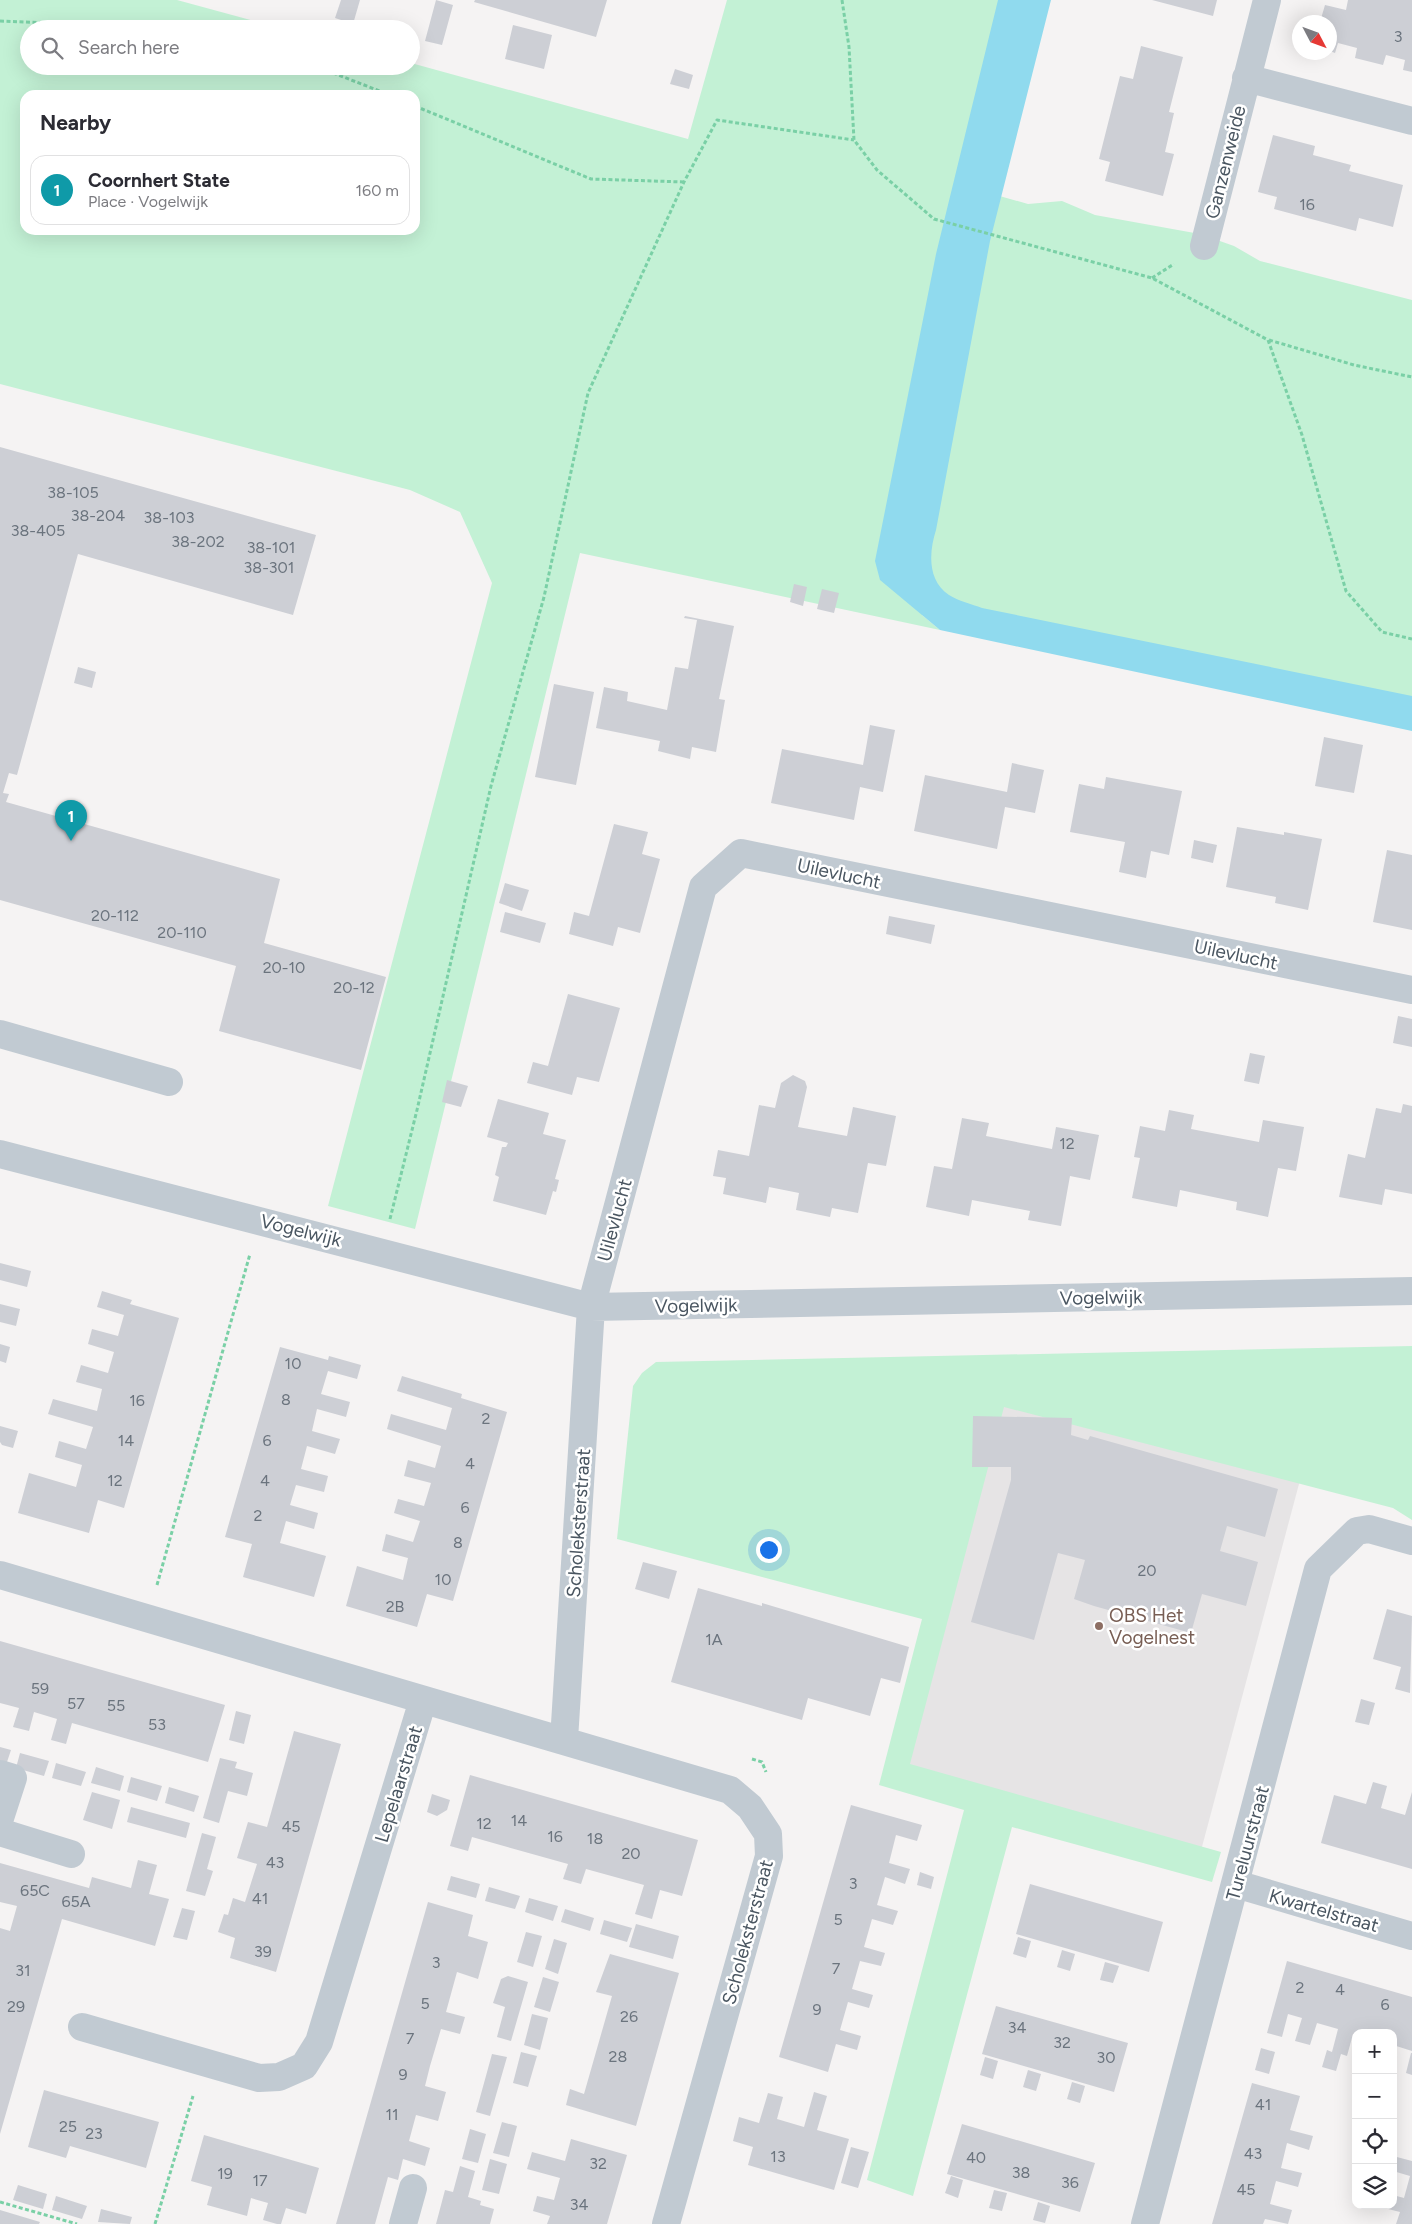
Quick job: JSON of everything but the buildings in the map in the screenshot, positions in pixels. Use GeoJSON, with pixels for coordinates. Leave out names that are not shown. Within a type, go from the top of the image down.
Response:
{"type":"FeatureCollection","features":[{"type":"Feature","properties":{"kind":"street","name":"Ganzenweide"},"geometry":{"type":"LineString","coordinates":[[1204,246],[1267,0]]}},
{"type":"Feature","properties":{"kind":"street"},"geometry":{"type":"LineString","coordinates":[[1246,78],[1412,121]]}},
{"type":"Feature","properties":{"kind":"street","name":"Uilevlucht"},"geometry":{"type":"LineString","coordinates":[[591,1306],[703,887],[741,853],[1412,990]]}},
{"type":"Feature","properties":{"kind":"street"},"geometry":{"type":"LineString","coordinates":[[0,1034],[169,1082]]}},
{"type":"Feature","properties":{"kind":"street","name":"Vogelwijk"},"geometry":{"type":"LineString","coordinates":[[0,1154],[591,1306],[1412,1291]]}},
{"type":"Feature","properties":{"kind":"street","name":"Scholeksterstraat"},"geometry":{"type":"LineString","coordinates":[[564,1740],[591,1306]]}},
{"type":"Feature","properties":{"kind":"street","name":"Tureluurstraat"},"geometry":{"type":"LineString","coordinates":[[1145,2224],[1318,1569],[1357,1532],[1369,1529],[1412,1541]]}},
{"type":"Feature","properties":{"kind":"street","name":"Lepelaarstraat"},"geometry":{"type":"LineString","coordinates":[[0,1575],[424,1700],[319,2042],[304,2066],[279,2077],[258,2078],[82,2027]]}},
{"type":"Feature","properties":{"kind":"street","name":"Scholeksterstraat"},"geometry":{"type":"LineString","coordinates":[[424,1700],[730,1790],[750,1807],[768,1834],[769,1856],[666,2224]]}},
{"type":"Feature","properties":{"kind":"street"},"geometry":{"type":"LineString","coordinates":[[0,1774],[13,1778],[0,1818]]}},
{"type":"Feature","properties":{"kind":"street"},"geometry":{"type":"LineString","coordinates":[[0,1832],[70,1854]]}},
{"type":"Feature","properties":{"kind":"street","name":"Kwartelstraat"},"geometry":{"type":"LineString","coordinates":[[1236,1884],[1412,1936]]}},
{"type":"Feature","properties":{"kind":"street"},"geometry":{"type":"LineString","coordinates":[[403,2224],[413,2188]]}},
{"type":"Feature","properties":{"kind":"path"},"geometry":{"type":"LineString","coordinates":[[842,0],[849,47],[854,140],[877,170],[934,219],[1152,278],[1268,340],[1354,365],[1412,377]]}},
{"type":"Feature","properties":{"kind":"path"},"geometry":{"type":"LineString","coordinates":[[0,21],[20,22]]}},
{"type":"Feature","properties":{"kind":"path"},"geometry":{"type":"LineString","coordinates":[[338,75],[377,90]]}},
{"type":"Feature","properties":{"kind":"path"},"geometry":{"type":"LineString","coordinates":[[420,108],[592,179],[684,182]]}},
{"type":"Feature","properties":{"kind":"path"},"geometry":{"type":"LineString","coordinates":[[382,1251],[419,1100],[490,786],[544,597],[588,393],[684,182],[717,120],[854,140]]}},
{"type":"Feature","properties":{"kind":"path"},"geometry":{"type":"LineString","coordinates":[[1268,340],[1302,435],[1346,591],[1382,632],[1412,639]]}},
{"type":"Feature","properties":{"kind":"path"},"geometry":{"type":"LineString","coordinates":[[147,1618],[260,1220]]}},
{"type":"Feature","properties":{"kind":"path"},"geometry":{"type":"LineString","coordinates":[[155,2224],[203,2062]]}},
{"type":"Feature","properties":{"kind":"path"},"geometry":{"type":"LineString","coordinates":[[0,2202],[77,2224]]}},
{"type":"Feature","properties":{"kind":"shaded area","name":"OBS Het Vogelnest"},"geometry":{"type":"Polygon","coordinates":[[[996,1378],[1303,1469],[1199,1858],[899,1784],[996,1378]]]}},
{"type":"Feature","properties":{"kind":"green space"},"geometry":{"type":"Polygon","coordinates":[[[0,0],[177,0],[251,20],[20,20],[20,75],[420,75],[420,65],[688,139],[727,0],[1021,0],[975,189],[1028,204],[1062,201],[1095,215],[1200,234],[1234,246],[1260,261],[1412,300],[1412,716],[922,615],[940,630],[580,553],[415,1229],[328,1206],[492,583],[460,512],[410,490],[0,384],[0,0]]]}},
{"type":"Feature","properties":{"kind":"green space"},"geometry":{"type":"Polygon","coordinates":[[[1412,1346],[1412,1520],[1393,1508],[1004,1407],[910,1764],[1221,1852],[1212,1882],[1012,1827],[913,2196],[867,2180],[964,1810],[879,1785],[922,1619],[617,1539],[633,1386],[642,1373],[656,1362],[1412,1346]]]}},
{"type":"Feature","properties":{"kind":"water"},"geometry":{"type":"Polygon","coordinates":[[[998,0],[1051,0],[990,241],[932,547],[933,574],[937,582],[949,595],[982,608],[1412,696],[1412,731],[940,630],[880,580],[875,561],[936,254],[998,0]]]}},
{"type":"Feature","properties":{"kind":"place","name":"Coornhert State"},"geometry":{"type":"Point","coordinates":[71,841]}},
{"type":"Feature","properties":{"kind":"place","name":"OBS Het Vogelnest"},"geometry":{"type":"Point","coordinates":[1099,1626]}}]}
